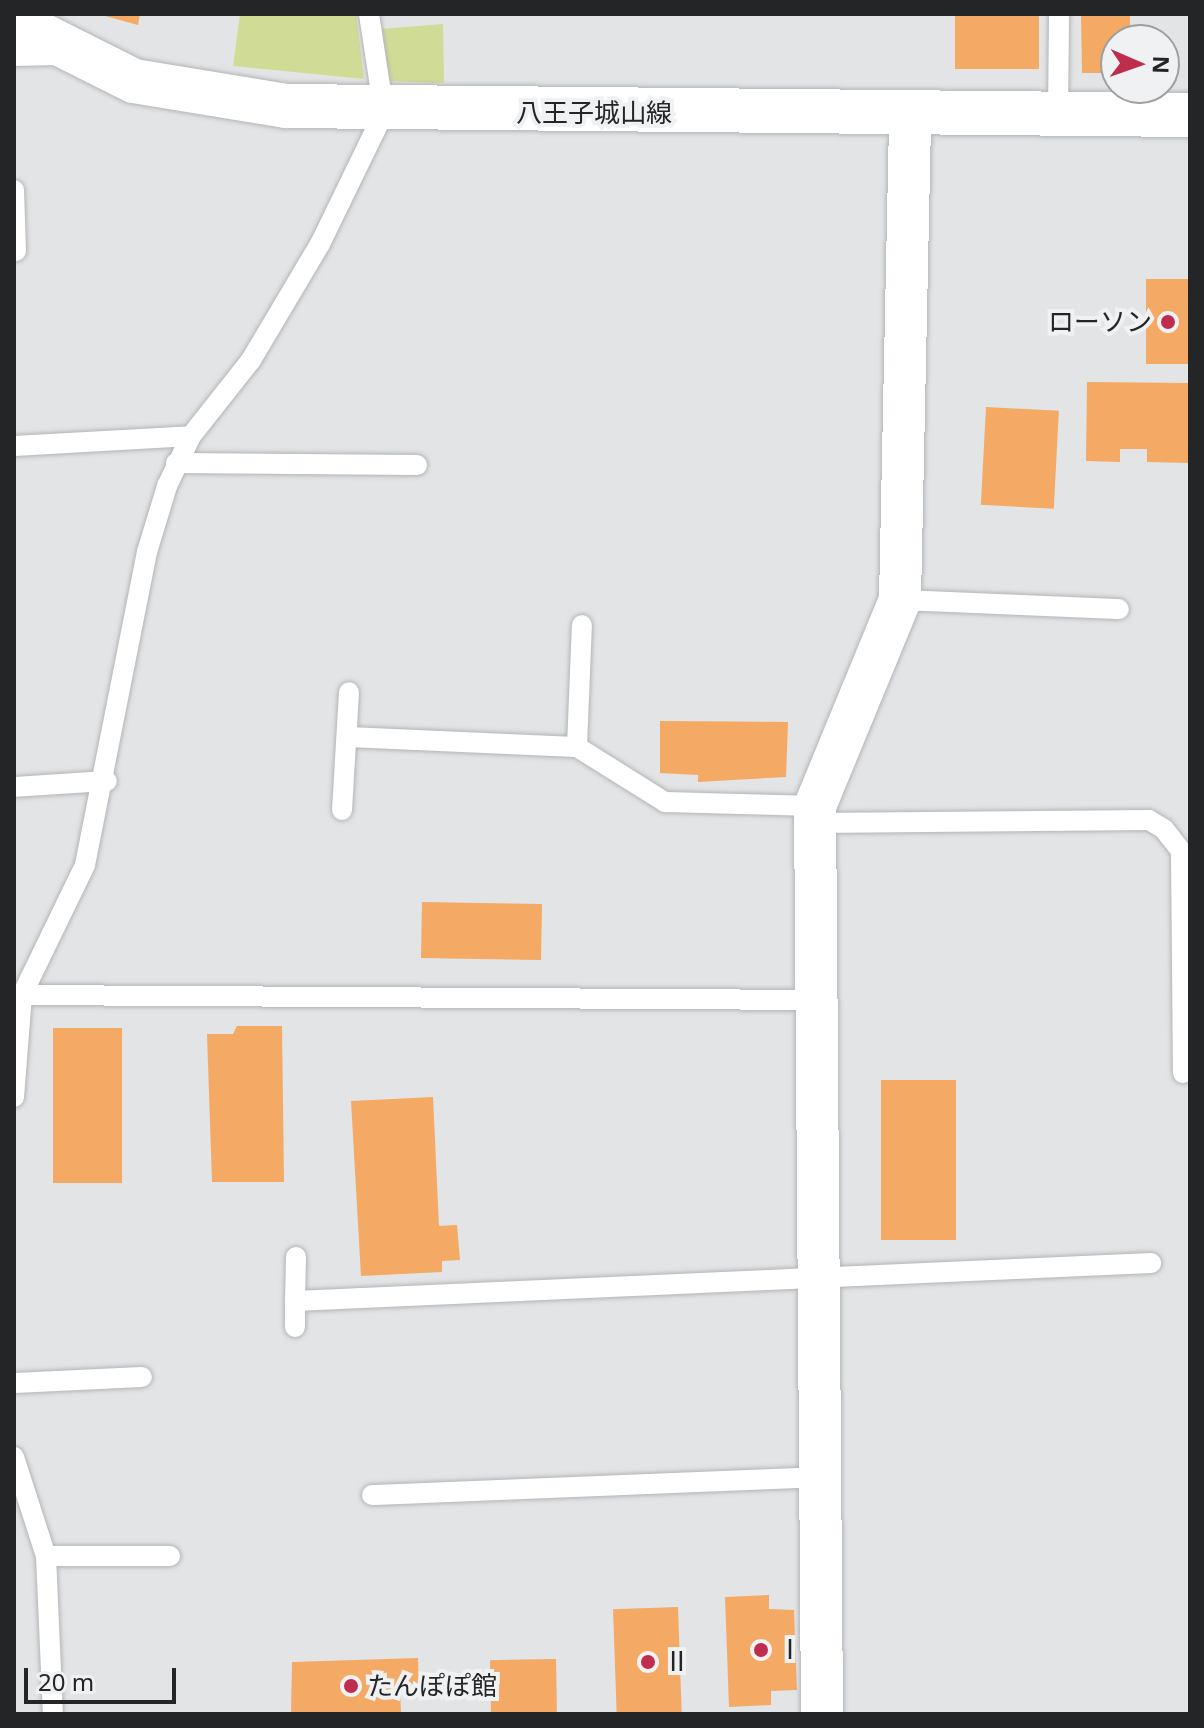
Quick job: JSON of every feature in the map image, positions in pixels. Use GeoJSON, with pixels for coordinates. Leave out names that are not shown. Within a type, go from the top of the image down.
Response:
{"type":"FeatureCollection","features":[{"type":"Feature","properties":{"kind":"main road","name":"八王子城山線"},"geometry":{"type":"LineString","coordinates":[[14,21],[73,55],[167,90],[384,112],[1190,115]]}},
{"type":"Feature","properties":{"kind":"street"},"geometry":{"type":"LineString","coordinates":[[822,1714],[820,1000],[816,815],[900,600],[910,115]]}},
{"type":"Feature","properties":{"kind":"lane"},"geometry":{"type":"LineString","coordinates":[[14,1097],[22,995],[85,865],[107,781],[147,552],[176,463],[191,436],[251,360],[320,244],[384,112],[369,14]]}},
{"type":"Feature","properties":{"kind":"lane"},"geometry":{"type":"LineString","coordinates":[[1058,114],[1059,14]]}},
{"type":"Feature","properties":{"kind":"lane"},"geometry":{"type":"LineString","coordinates":[[14,56],[73,55]]}},
{"type":"Feature","properties":{"kind":"lane"},"geometry":{"type":"LineString","coordinates":[[14,190],[16,251]]}},
{"type":"Feature","properties":{"kind":"lane"},"geometry":{"type":"LineString","coordinates":[[14,446],[191,436]]}},
{"type":"Feature","properties":{"kind":"lane"},"geometry":{"type":"LineString","coordinates":[[176,463],[417,465]]}},
{"type":"Feature","properties":{"kind":"lane"},"geometry":{"type":"LineString","coordinates":[[900,600],[1119,609]]}},
{"type":"Feature","properties":{"kind":"lane"},"geometry":{"type":"LineString","coordinates":[[577,747],[582,625]]}},
{"type":"Feature","properties":{"kind":"lane"},"geometry":{"type":"LineString","coordinates":[[342,810],[349,692]]}},
{"type":"Feature","properties":{"kind":"lane"},"geometry":{"type":"LineString","coordinates":[[347,737],[577,747],[665,802],[816,815],[1149,820],[1164,829],[1181,851],[1183,1073]]}},
{"type":"Feature","properties":{"kind":"lane"},"geometry":{"type":"LineString","coordinates":[[14,787],[107,781]]}},
{"type":"Feature","properties":{"kind":"lane"},"geometry":{"type":"LineString","coordinates":[[22,995],[820,1000]]}},
{"type":"Feature","properties":{"kind":"lane"},"geometry":{"type":"LineString","coordinates":[[295,1327],[296,1257]]}},
{"type":"Feature","properties":{"kind":"lane"},"geometry":{"type":"LineString","coordinates":[[295,1301],[820,1273],[1151,1263]]}},
{"type":"Feature","properties":{"kind":"lane"},"geometry":{"type":"LineString","coordinates":[[14,1383],[142,1377]]}},
{"type":"Feature","properties":{"kind":"lane"},"geometry":{"type":"LineString","coordinates":[[14,1457],[46,1556],[53,1714]]}},
{"type":"Feature","properties":{"kind":"lane"},"geometry":{"type":"LineString","coordinates":[[372,1495],[819,1477]]}},
{"type":"Feature","properties":{"kind":"lane"},"geometry":{"type":"LineString","coordinates":[[46,1556],[170,1556]]}},
{"type":"Feature","properties":{"kind":"green space"},"geometry":{"type":"Polygon","coordinates":[[[240,14],[356,14],[364,79],[233,66],[240,14]]]}},
{"type":"Feature","properties":{"kind":"green space"},"geometry":{"type":"Polygon","coordinates":[[[443,24],[444,83],[389,81],[381,29],[443,24]]]}},
{"type":"Feature","properties":{"kind":"building"},"geometry":{"type":"Polygon","coordinates":[[[98,14],[140,14],[138,25],[98,14]]]}},
{"type":"Feature","properties":{"kind":"building"},"geometry":{"type":"Polygon","coordinates":[[[955,14],[1039,14],[1039,69],[955,69],[955,14]]]}},
{"type":"Feature","properties":{"kind":"building"},"geometry":{"type":"Polygon","coordinates":[[[1081,14],[1130,14],[1130,24],[1100,24],[1100,73],[1082,73],[1081,14]]]}},
{"type":"Feature","properties":{"kind":"building","name":"ローソン"},"geometry":{"type":"Polygon","coordinates":[[[1146,279],[1190,279],[1190,364],[1146,364],[1146,279]]]}},
{"type":"Feature","properties":{"kind":"building"},"geometry":{"type":"Polygon","coordinates":[[[1087,382],[1190,383],[1190,463],[1147,462],[1147,449],[1120,449],[1120,462],[1086,461],[1087,382]]]}},
{"type":"Feature","properties":{"kind":"building"},"geometry":{"type":"Polygon","coordinates":[[[986,407],[1059,411],[1054,509],[981,505],[986,407]]]}},
{"type":"Feature","properties":{"kind":"building"},"geometry":{"type":"Polygon","coordinates":[[[660,721],[788,722],[786,777],[698,782],[698,775],[660,773],[660,721]]]}},
{"type":"Feature","properties":{"kind":"building"},"geometry":{"type":"Polygon","coordinates":[[[422,902],[542,904],[541,960],[421,958],[422,902]]]}},
{"type":"Feature","properties":{"kind":"building"},"geometry":{"type":"Polygon","coordinates":[[[237,1026],[282,1026],[284,1182],[212,1182],[207,1034],[233,1034],[237,1026]]]}},
{"type":"Feature","properties":{"kind":"building"},"geometry":{"type":"Polygon","coordinates":[[[53,1028],[122,1028],[122,1183],[53,1183],[53,1028]]]}},
{"type":"Feature","properties":{"kind":"building"},"geometry":{"type":"Polygon","coordinates":[[[881,1080],[956,1080],[956,1240],[881,1240],[881,1080]]]}},
{"type":"Feature","properties":{"kind":"building"},"geometry":{"type":"Polygon","coordinates":[[[433,1097],[439,1226],[457,1225],[460,1260],[442,1261],[442,1272],[361,1276],[351,1101],[433,1097]]]}},
{"type":"Feature","properties":{"kind":"building","name":"Ⅰ"},"geometry":{"type":"Polygon","coordinates":[[[769,1595],[769,1609],[794,1610],[797,1690],[771,1691],[771,1705],[729,1707],[725,1597],[769,1595]]]}},
{"type":"Feature","properties":{"kind":"building","name":"Ⅱ"},"geometry":{"type":"Polygon","coordinates":[[[678,1607],[682,1714],[617,1714],[613,1609],[678,1607]]]}},
{"type":"Feature","properties":{"kind":"building","name":"たんぽぽ館"},"geometry":{"type":"Polygon","coordinates":[[[418,1658],[419,1685],[400,1687],[401,1714],[291,1714],[292,1662],[418,1658]]]}},
{"type":"Feature","properties":{"kind":"building"},"geometry":{"type":"Polygon","coordinates":[[[556,1659],[557,1714],[491,1714],[490,1660],[556,1659]]]}},
{"type":"Feature","properties":{"kind":"place","name":"ローソン"},"geometry":{"type":"Point","coordinates":[1168,322]}},
{"type":"Feature","properties":{"kind":"place","name":"Ⅰ"},"geometry":{"type":"Point","coordinates":[761,1650]}},
{"type":"Feature","properties":{"kind":"place","name":"Ⅱ"},"geometry":{"type":"Point","coordinates":[648,1662]}},
{"type":"Feature","properties":{"kind":"place","name":"たんぽぽ館"},"geometry":{"type":"Point","coordinates":[351,1686]}}]}
